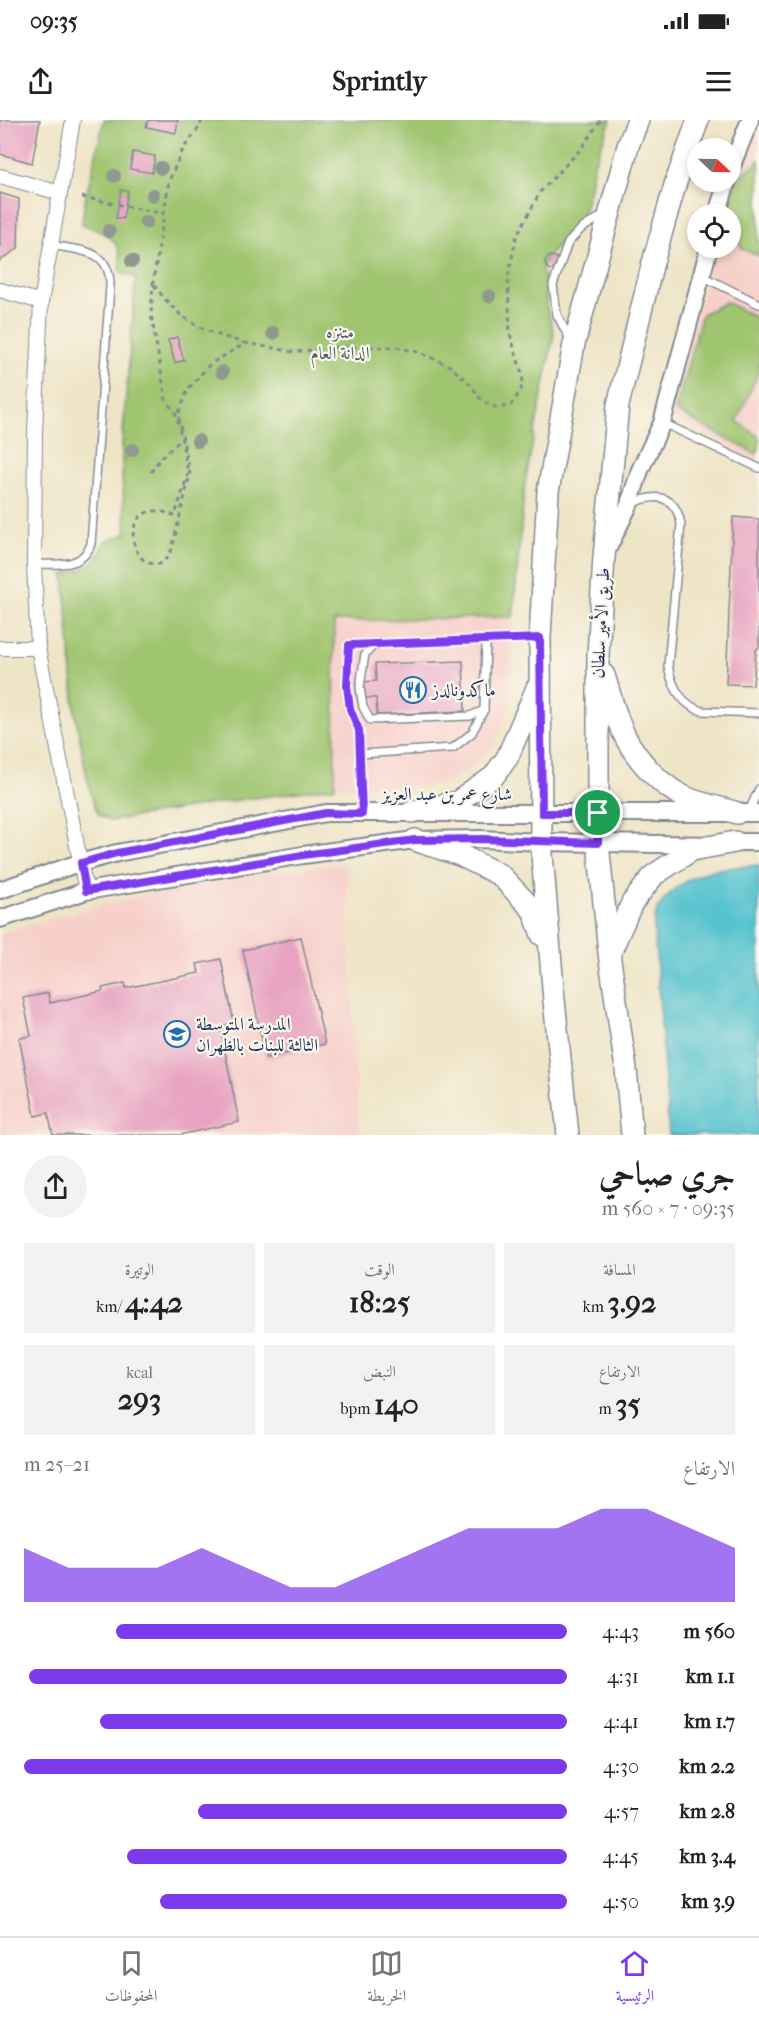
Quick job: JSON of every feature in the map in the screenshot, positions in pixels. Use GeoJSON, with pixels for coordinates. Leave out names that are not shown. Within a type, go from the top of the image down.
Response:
{"type":"FeatureCollection","features":[{"type":"Feature","properties":{"kind":"main road"},"geometry":{"type":"LineString","coordinates":[[568,1135],[541,842],[540,638],[548,492],[574,344],[628,146],[638,120]]}},
{"type":"Feature","properties":{"kind":"main road","name":"طريق الأمير سلطان"},"geometry":{"type":"LineString","coordinates":[[632,1135],[598,843],[598,655],[604,557],[618,405],[669,205],[698,120]]}},
{"type":"Feature","properties":{"kind":"main road"},"geometry":{"type":"LineString","coordinates":[[598,655],[618,722],[637,758],[659,781],[690,800],[748,813]]}},
{"type":"Feature","properties":{"kind":"main road"},"geometry":{"type":"LineString","coordinates":[[412,812],[457,802],[493,777],[507,758],[540,679]]}},
{"type":"Feature","properties":{"kind":"main road"},"geometry":{"type":"LineString","coordinates":[[415,840],[460,855],[500,875],[533,910],[552,964]]}},
{"type":"Feature","properties":{"kind":"main road"},"geometry":{"type":"LineString","coordinates":[[609,953],[632,903],[654,875],[692,850],[735,842]]}},
{"type":"Feature","properties":{"kind":"street"},"geometry":{"type":"LineString","coordinates":[[73,120],[41,302],[35,432],[34,564],[38,648],[86,891]]}},
{"type":"Feature","properties":{"kind":"street"},"geometry":{"type":"LineString","coordinates":[[741,142],[750,120]]}},
{"type":"Feature","properties":{"kind":"street"},"geometry":{"type":"LineString","coordinates":[[0,176],[60,193]]}},
{"type":"Feature","properties":{"kind":"street"},"geometry":{"type":"LineString","coordinates":[[604,557],[629,505],[640,470],[662,423],[706,258]]}},
{"type":"Feature","properties":{"kind":"street"},"geometry":{"type":"LineString","coordinates":[[0,290],[41,302]]}},
{"type":"Feature","properties":{"kind":"street"},"geometry":{"type":"LineString","coordinates":[[0,648],[38,648]]}},
{"type":"Feature","properties":{"kind":"street","name":"شارع عمر بن عبد العزيز"},"geometry":{"type":"LineString","coordinates":[[0,890],[117,853],[326,813],[748,813]]}},
{"type":"Feature","properties":{"kind":"street"},"geometry":{"type":"LineString","coordinates":[[0,919],[86,891],[303,855],[415,840],[481,839],[716,845],[759,842]]}},
{"type":"Feature","properties":{"kind":"lane"},"geometry":{"type":"LineString","coordinates":[[574,344],[556,315],[553,285],[568,243],[581,229],[610,211]]}},
{"type":"Feature","properties":{"kind":"lane"},"geometry":{"type":"LineString","coordinates":[[34,564],[72,563],[83,557],[91,544],[110,287],[107,268],[102,259],[94,253],[51,246]]}},
{"type":"Feature","properties":{"kind":"lane"},"geometry":{"type":"LineString","coordinates":[[701,276],[759,304]]}},
{"type":"Feature","properties":{"kind":"lane"},"geometry":{"type":"LineString","coordinates":[[662,423],[759,468]]}},
{"type":"Feature","properties":{"kind":"lane"},"geometry":{"type":"LineString","coordinates":[[629,505],[645,498],[660,497],[672,503],[679,513],[681,524],[668,666],[670,676],[682,699],[693,708],[702,711],[759,712]]}},
{"type":"Feature","properties":{"kind":"lane"},"geometry":{"type":"LineString","coordinates":[[362,814],[359,730],[350,709],[347,686],[349,645],[540,638]]}},
{"type":"Feature","properties":{"kind":"lane"},"geometry":{"type":"LineString","coordinates":[[360,754],[453,748],[472,733],[484,710],[486,640]]}},
{"type":"Feature","properties":{"kind":"lane"},"geometry":{"type":"LineString","coordinates":[[375,644],[365,654],[360,687],[363,707],[370,720],[470,716],[484,710]]}},
{"type":"Feature","properties":{"kind":"lane"},"geometry":{"type":"LineString","coordinates":[[748,813],[759,789]]}},
{"type":"Feature","properties":{"kind":"path"},"geometry":{"type":"LineString","coordinates":[[201,120],[201,125],[183,149],[169,182],[153,284],[151,314],[166,400],[177,416],[188,473],[175,516],[163,511],[148,511],[135,522],[133,535],[136,548],[142,559],[150,563],[159,564],[171,549],[190,474],[178,415],[188,389],[210,364],[246,343]]}},
{"type":"Feature","properties":{"kind":"path"},"geometry":{"type":"LineString","coordinates":[[153,284],[174,310],[191,324],[246,343],[294,351],[341,347],[394,347],[419,352],[450,366],[471,385],[482,401],[497,408],[511,405],[521,390],[522,376],[510,334],[508,278],[516,238],[540,192],[581,149],[600,120]]}},
{"type":"Feature","properties":{"kind":"path"},"geometry":{"type":"LineString","coordinates":[[82,197],[164,214]]}},
{"type":"Feature","properties":{"kind":"path"},"geometry":{"type":"LineString","coordinates":[[151,472],[159,460],[181,439]]}},
{"type":"Feature","properties":{"kind":"shaded area"},"geometry":{"type":"Polygon","coordinates":[[[756,120],[759,120],[759,462],[669,416],[712,258],[741,258],[741,204],[727,204],[730,192],[741,192],[741,159],[756,120]]]}},
{"type":"Feature","properties":{"kind":"shaded area"},"geometry":{"type":"Polygon","coordinates":[[[513,617],[507,718],[493,747],[472,768],[449,781],[421,787],[335,787],[333,620],[513,617]]]}},
{"type":"Feature","properties":{"kind":"shaded area","name":"المدرسة المتوسطة الثالثة للبنات بالظهران"},"geometry":{"type":"Polygon","coordinates":[[[346,863],[359,1135],[0,1135],[0,934],[163,890],[249,875],[346,863]]]}},
{"type":"Feature","properties":{"kind":"green space","name":"متنزه الدانة العام"},"geometry":{"type":"Polygon","coordinates":[[[104,120],[611,120],[594,164],[581,219],[544,260],[542,273],[546,282],[546,304],[554,334],[525,483],[513,617],[334,621],[335,787],[110,821],[99,815],[94,805],[75,711],[64,575],[95,561],[105,541],[126,534],[122,444],[136,277],[120,273],[119,253],[113,240],[82,224],[85,200],[104,120]]]}},
{"type":"Feature","properties":{"kind":"green space"},"geometry":{"type":"Polygon","coordinates":[[[759,159],[759,256],[742,249],[741,204],[729,204],[732,192],[741,192],[741,175],[759,159]]]}},
{"type":"Feature","properties":{"kind":"green space"},"geometry":{"type":"Polygon","coordinates":[[[726,302],[759,319],[759,371],[737,421],[759,437],[759,449],[756,454],[675,411],[702,314],[726,302]]]}},
{"type":"Feature","properties":{"kind":"water"},"geometry":{"type":"Polygon","coordinates":[[[759,865],[759,1135],[669,1135],[654,931],[656,914],[659,906],[671,892],[696,876],[718,869],[759,865]]]}},
{"type":"Feature","properties":{"kind":"building"},"geometry":{"type":"Polygon","coordinates":[[[0,120],[40,120],[32,163],[0,154],[0,120]]]}},
{"type":"Feature","properties":{"kind":"building"},"geometry":{"type":"Polygon","coordinates":[[[148,120],[178,120],[176,133],[146,127],[148,120]]]}},
{"type":"Feature","properties":{"kind":"building"},"geometry":{"type":"Polygon","coordinates":[[[133,152],[155,156],[152,173],[130,169],[133,152]]]}},
{"type":"Feature","properties":{"kind":"building"},"geometry":{"type":"Polygon","coordinates":[[[121,190],[128,191],[123,219],[116,218],[121,190]]]}},
{"type":"Feature","properties":{"kind":"building"},"geometry":{"type":"Polygon","coordinates":[[[0,193],[19,199],[18,248],[0,261],[0,193]]]}},
{"type":"Feature","properties":{"kind":"building"},"geometry":{"type":"Polygon","coordinates":[[[552,256],[557,258],[559,263],[557,268],[552,270],[547,268],[545,263],[547,258],[552,256]]]}},
{"type":"Feature","properties":{"kind":"building"},"geometry":{"type":"Polygon","coordinates":[[[177,337],[184,360],[175,363],[168,340],[177,337]]]}},
{"type":"Feature","properties":{"kind":"building"},"geometry":{"type":"Polygon","coordinates":[[[733,517],[759,519],[759,647],[756,650],[753,685],[726,684],[733,517]]]}},
{"type":"Feature","properties":{"kind":"building","name":"ماكدونالدز"},"geometry":{"type":"Polygon","coordinates":[[[463,661],[465,711],[377,715],[376,698],[361,698],[361,682],[376,681],[375,664],[463,661]]]}},
{"type":"Feature","properties":{"kind":"building"},"geometry":{"type":"Polygon","coordinates":[[[301,937],[325,1044],[266,1058],[243,950],[301,937]]]}},
{"type":"Feature","properties":{"kind":"building"},"geometry":{"type":"Polygon","coordinates":[[[221,959],[234,1023],[220,1026],[239,1122],[179,1135],[53,1135],[48,1113],[35,1116],[19,1038],[31,1036],[23,998],[48,993],[50,1003],[103,991],[102,988],[125,983],[126,988],[199,973],[197,964],[221,959]]]}},
{"type":"Feature","properties":{"kind":"place","name":"ماكدونالدز"},"geometry":{"type":"Point","coordinates":[413,690]}},
{"type":"Feature","properties":{"kind":"place","name":"المدرسة المتوسطة الثالثة للبنات بالظهران"},"geometry":{"type":"Point","coordinates":[177,1034]}},
{"type":"Feature","properties":{"kind":"route"},"geometry":{"type":"LineString","coordinates":[[540,638],[542,813],[598,813],[598,843],[481,839],[415,840],[303,855],[86,891],[81,863],[117,853],[326,813],[362,814],[359,730],[350,709],[347,686],[349,645],[540,638]]}}]}
